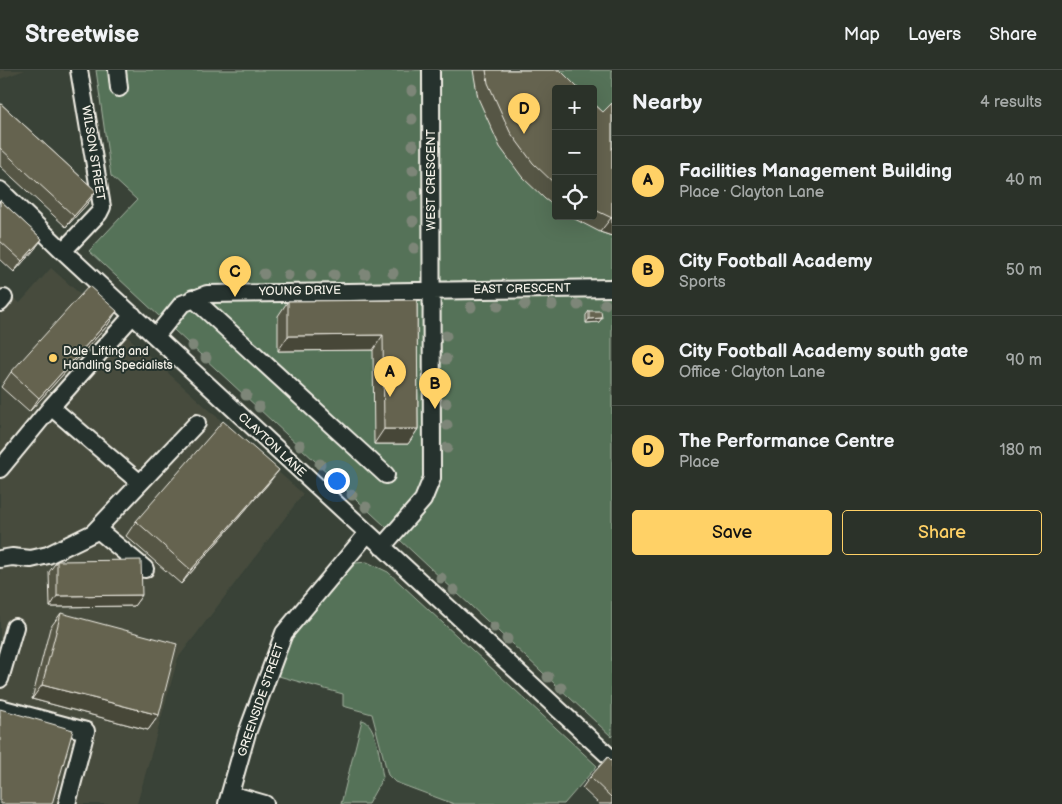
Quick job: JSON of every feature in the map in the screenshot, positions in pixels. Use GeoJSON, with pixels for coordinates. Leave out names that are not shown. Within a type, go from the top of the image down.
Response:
{"type":"FeatureCollection","features":[{"type":"Feature","properties":{"kind":"street","name":"WILSON STREET"},"geometry":{"type":"LineString","coordinates":[[63,252],[99,213],[102,207],[79,70]]}},
{"type":"Feature","properties":{"kind":"street"},"geometry":{"type":"LineString","coordinates":[[117,70],[119,88]]}},
{"type":"Feature","properties":{"kind":"street","name":"WEST CRESCENT"},"geometry":{"type":"LineString","coordinates":[[382,547],[423,500],[432,478],[431,70]]}},
{"type":"Feature","properties":{"kind":"street","name":"CLAYTON LANE"},"geometry":{"type":"LineString","coordinates":[[0,190],[63,252],[612,759]]}},
{"type":"Feature","properties":{"kind":"street","name":"EAST CRESCENT"},"geometry":{"type":"LineString","coordinates":[[431,290],[612,288]]}},
{"type":"Feature","properties":{"kind":"street","name":"YOUNG DRIVE"},"geometry":{"type":"LineString","coordinates":[[156,336],[182,304],[193,298],[221,292],[431,290]]}},
{"type":"Feature","properties":{"kind":"street"},"geometry":{"type":"LineString","coordinates":[[193,298],[386,475]]}},
{"type":"Feature","properties":{"kind":"street"},"geometry":{"type":"LineString","coordinates":[[0,469],[51,407],[133,315]]}},
{"type":"Feature","properties":{"kind":"street"},"geometry":{"type":"LineString","coordinates":[[51,407],[140,483]]}},
{"type":"Feature","properties":{"kind":"street"},"geometry":{"type":"LineString","coordinates":[[0,559],[12,557],[32,559],[48,555],[96,529],[197,423]]}},
{"type":"Feature","properties":{"kind":"street"},"geometry":{"type":"LineString","coordinates":[[96,529],[145,569]]}},
{"type":"Feature","properties":{"kind":"street","name":"GREENSIDE STREET"},"geometry":{"type":"LineString","coordinates":[[228,799],[247,733],[284,633],[367,534]]}},
{"type":"Feature","properties":{"kind":"street"},"geometry":{"type":"LineString","coordinates":[[0,679],[15,627]]}},
{"type":"Feature","properties":{"kind":"street"},"geometry":{"type":"LineString","coordinates":[[0,708],[86,731],[67,804]]}},
{"type":"Feature","properties":{"kind":"street"},"geometry":{"type":"LineString","coordinates":[[228,799],[265,804]]}},
{"type":"Feature","properties":{"kind":"shaded area"},"geometry":{"type":"Polygon","coordinates":[[[0,70],[25,70],[0,79],[0,70]]]}},
{"type":"Feature","properties":{"kind":"shaded area"},"geometry":{"type":"Polygon","coordinates":[[[51,268],[303,494],[178,658],[137,804],[0,804],[0,286],[20,303],[51,268]]]}},
{"type":"Feature","properties":{"kind":"green space"},"geometry":{"type":"Polygon","coordinates":[[[96,70],[612,70],[612,737],[89,251],[137,200],[111,176],[96,70]]]}},
{"type":"Feature","properties":{"kind":"green space"},"geometry":{"type":"Polygon","coordinates":[[[367,562],[388,572],[597,766],[564,804],[454,804],[395,782],[388,775],[372,714],[343,706],[343,694],[275,675],[286,647],[318,604],[356,563],[367,562]]]}},
{"type":"Feature","properties":{"kind":"green space"},"geometry":{"type":"Polygon","coordinates":[[[362,720],[367,722],[374,735],[383,777],[368,804],[341,804],[362,720]]]}},
{"type":"Feature","properties":{"kind":"building"},"geometry":{"type":"Polygon","coordinates":[[[486,70],[560,70],[575,85],[552,85],[552,181],[533,163],[510,132],[488,83],[486,70]]]}},
{"type":"Feature","properties":{"kind":"building"},"geometry":{"type":"Polygon","coordinates":[[[0,103],[96,191],[74,216],[0,148],[0,103]]]}},
{"type":"Feature","properties":{"kind":"building"},"geometry":{"type":"Polygon","coordinates":[[[612,103],[612,218],[597,211],[597,107],[603,112],[612,103]]]}},
{"type":"Feature","properties":{"kind":"building"},"geometry":{"type":"Polygon","coordinates":[[[0,200],[42,239],[22,261],[0,241],[0,200]]]}},
{"type":"Feature","properties":{"kind":"building"},"geometry":{"type":"Polygon","coordinates":[[[89,286],[117,311],[39,398],[11,372],[89,286]]]}},
{"type":"Feature","properties":{"kind":"building"},"geometry":{"type":"Polygon","coordinates":[[[417,300],[418,429],[384,429],[383,335],[288,336],[288,301],[417,300]]]}},
{"type":"Feature","properties":{"kind":"building"},"geometry":{"type":"Polygon","coordinates":[[[589,311],[601,311],[602,318],[589,319],[589,311]]]}},
{"type":"Feature","properties":{"kind":"building"},"geometry":{"type":"Polygon","coordinates":[[[223,421],[279,470],[191,570],[136,521],[223,421]]]}},
{"type":"Feature","properties":{"kind":"building"},"geometry":{"type":"Polygon","coordinates":[[[141,560],[142,595],[57,596],[57,561],[141,560]]]}},
{"type":"Feature","properties":{"kind":"building"},"geometry":{"type":"Polygon","coordinates":[[[61,613],[177,644],[159,715],[42,685],[61,613]]]}},
{"type":"Feature","properties":{"kind":"building"},"geometry":{"type":"Polygon","coordinates":[[[0,709],[73,730],[52,804],[0,804],[0,709]]]}},
{"type":"Feature","properties":{"kind":"building"},"geometry":{"type":"Polygon","coordinates":[[[608,757],[612,761],[612,798],[590,777],[608,757]]]}},
{"type":"Feature","properties":{"kind":"place","name":"The Performance Centre"},"geometry":{"type":"Point","coordinates":[524,134]}},
{"type":"Feature","properties":{"kind":"place","name":"City Football Academy south gate"},"geometry":{"type":"Point","coordinates":[235,297]}},
{"type":"Feature","properties":{"kind":"place","name":"Dale Lifting and Handling Specialists"},"geometry":{"type":"Point","coordinates":[53,358]}},
{"type":"Feature","properties":{"kind":"place","name":"Facilities Management Building"},"geometry":{"type":"Point","coordinates":[390,397]}},
{"type":"Feature","properties":{"kind":"place","name":"City Football Academy"},"geometry":{"type":"Point","coordinates":[435,409]}}]}
